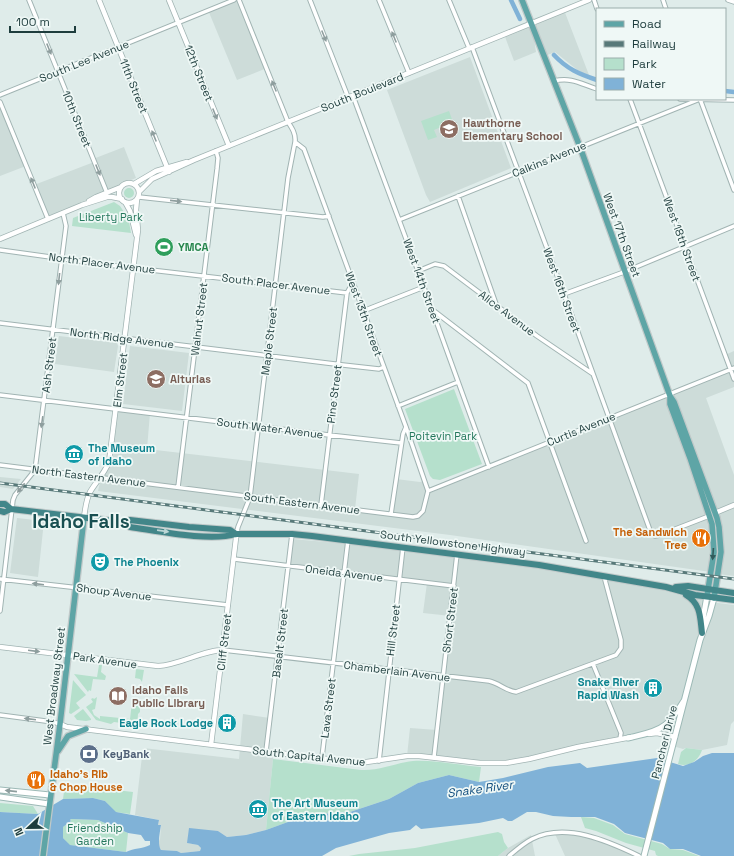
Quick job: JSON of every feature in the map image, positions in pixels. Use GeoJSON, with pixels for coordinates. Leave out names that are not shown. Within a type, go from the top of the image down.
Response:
{"type":"FeatureCollection","features":[{"type":"Feature","properties":{"kind":"highway"},"geometry":{"type":"LineString","coordinates":[[0,504],[5,504],[11,509],[4,512],[0,511]]}},
{"type":"Feature","properties":{"kind":"highway","name":"South Yellowstone Highway"},"geometry":{"type":"LineString","coordinates":[[11,509],[127,523],[130,527],[205,536],[228,537],[292,534],[348,540],[545,565],[666,587],[688,594],[734,600]]}},
{"type":"Feature","properties":{"kind":"highway","name":"South Yellowstone Highway"},"geometry":{"type":"LineString","coordinates":[[666,587],[688,586],[734,593]]}},
{"type":"Feature","properties":{"kind":"highway"},"geometry":{"type":"LineString","coordinates":[[666,587],[687,595],[696,603],[702,633]]}},
{"type":"Feature","properties":{"kind":"main road","name":"West 17th Street"},"geometry":{"type":"LineString","coordinates":[[522,0],[580,147],[624,272],[715,513],[721,540],[721,558],[714,598]]}},
{"type":"Feature","properties":{"kind":"main road","name":"West 17th Street"},"geometry":{"type":"LineString","coordinates":[[670,395],[670,404],[698,481],[709,516],[713,535],[714,552],[708,589]]}},
{"type":"Feature","properties":{"kind":"main road"},"geometry":{"type":"LineString","coordinates":[[698,481],[711,512],[715,513]]}},
{"type":"Feature","properties":{"kind":"main road"},"geometry":{"type":"LineString","coordinates":[[709,516],[714,521],[717,533],[721,540]]}},
{"type":"Feature","properties":{"kind":"main road","name":"West Broadway Street"},"geometry":{"type":"LineString","coordinates":[[43,856],[84,518]]}},
{"type":"Feature","properties":{"kind":"main road","name":"Pancheri Drive"},"geometry":{"type":"LineString","coordinates":[[644,856],[702,633],[708,589]]}},
{"type":"Feature","properties":{"kind":"main road","name":"Pancheri Drive"},"geometry":{"type":"LineString","coordinates":[[702,633],[714,598]]}},
{"type":"Feature","properties":{"kind":"main road"},"geometry":{"type":"LineString","coordinates":[[628,738],[663,727],[670,721],[685,700]]}},
{"type":"Feature","properties":{"kind":"main road"},"geometry":{"type":"LineString","coordinates":[[56,753],[68,737],[86,729]]}},
{"type":"Feature","properties":{"kind":"main road"},"geometry":{"type":"LineString","coordinates":[[0,790],[50,795]]}},
{"type":"Feature","properties":{"kind":"main road"},"geometry":{"type":"LineString","coordinates":[[0,797],[49,806]]}},
{"type":"Feature","properties":{"kind":"street","name":"10th Street"},"geometry":{"type":"LineString","coordinates":[[29,0],[107,193]]}},
{"type":"Feature","properties":{"kind":"street","name":"11th Street"},"geometry":{"type":"LineString","coordinates":[[99,0],[168,170]]}},
{"type":"Feature","properties":{"kind":"street","name":"12th Street"},"geometry":{"type":"LineString","coordinates":[[169,0],[228,146]]}},
{"type":"Feature","properties":{"kind":"street","name":"South Lee Avenue"},"geometry":{"type":"LineString","coordinates":[[0,95],[234,0]]}},
{"type":"Feature","properties":{"kind":"street","name":"West 13th Street"},"geometry":{"type":"LineString","coordinates":[[239,0],[294,134],[295,142],[304,149],[428,491]]}},
{"type":"Feature","properties":{"kind":"street","name":"West 14th Street"},"geometry":{"type":"LineString","coordinates":[[310,0],[351,96],[399,220],[489,467]]}},
{"type":"Feature","properties":{"kind":"street"},"geometry":{"type":"LineString","coordinates":[[379,0],[409,73]]}},
{"type":"Feature","properties":{"kind":"street","name":"West 16th Street"},"geometry":{"type":"LineString","coordinates":[[449,0],[471,48],[519,172],[651,533],[655,536],[660,535],[709,516]]}},
{"type":"Feature","properties":{"kind":"street","name":"South Boulevard"},"geometry":{"type":"LineString","coordinates":[[138,196],[152,179],[168,170],[589,0]]}},
{"type":"Feature","properties":{"kind":"street"},"geometry":{"type":"LineString","coordinates":[[732,1],[734,6]]}},
{"type":"Feature","properties":{"kind":"street"},"geometry":{"type":"LineString","coordinates":[[554,81],[562,79],[573,80],[596,89]]}},
{"type":"Feature","properties":{"kind":"street","name":"West 18th Street"},"geometry":{"type":"LineString","coordinates":[[630,100],[732,368],[734,379]]}},
{"type":"Feature","properties":{"kind":"street","name":"Calkins Avenue"},"geometry":{"type":"LineString","coordinates":[[399,220],[697,100]]}},
{"type":"Feature","properties":{"kind":"street"},"geometry":{"type":"LineString","coordinates":[[700,100],[734,190]]}},
{"type":"Feature","properties":{"kind":"street"},"geometry":{"type":"LineString","coordinates":[[0,102],[48,219]]}},
{"type":"Feature","properties":{"kind":"street","name":"Maple Street"},"geometry":{"type":"LineString","coordinates":[[236,536],[239,523],[250,497],[288,178],[295,142]]}},
{"type":"Feature","properties":{"kind":"street","name":"Walnut Street"},"geometry":{"type":"LineString","coordinates":[[178,487],[213,205],[218,158],[216,151]]}},
{"type":"Feature","properties":{"kind":"street"},"geometry":{"type":"LineString","coordinates":[[82,205],[96,197],[121,187],[126,183],[134,184],[156,171],[168,170]]}},
{"type":"Feature","properties":{"kind":"street"},"geometry":{"type":"LineString","coordinates":[[0,239],[82,205],[107,197],[112,197],[131,203],[138,196],[138,187],[134,184]]}},
{"type":"Feature","properties":{"kind":"street"},"geometry":{"type":"LineString","coordinates":[[121,187],[119,193],[123,200]]}},
{"type":"Feature","properties":{"kind":"street"},"geometry":{"type":"LineString","coordinates":[[138,196],[324,218],[329,216]]}},
{"type":"Feature","properties":{"kind":"street","name":"Elm Street"},"geometry":{"type":"LineString","coordinates":[[84,518],[89,495],[101,478],[109,462],[138,230],[136,210],[138,196]]}},
{"type":"Feature","properties":{"kind":"street"},"geometry":{"type":"LineString","coordinates":[[458,196],[496,305]]}},
{"type":"Feature","properties":{"kind":"street","name":"Elm Street"},"geometry":{"type":"LineString","coordinates":[[123,200],[130,211],[136,237]]}},
{"type":"Feature","properties":{"kind":"street","name":"Ash Street"},"geometry":{"type":"LineString","coordinates":[[35,470],[66,226],[63,213]]}},
{"type":"Feature","properties":{"kind":"street"},"geometry":{"type":"LineString","coordinates":[[564,294],[624,272],[734,226]]}},
{"type":"Feature","properties":{"kind":"street","name":"North Placer Avenue"},"geometry":{"type":"LineString","coordinates":[[0,250],[205,275]]}},
{"type":"Feature","properties":{"kind":"street","name":"Alice Avenue"},"geometry":{"type":"LineString","coordinates":[[418,271],[436,264],[444,266],[537,336],[594,375]]}},
{"type":"Feature","properties":{"kind":"street","name":"South Placer Avenue"},"geometry":{"type":"LineString","coordinates":[[205,275],[347,294]]}},
{"type":"Feature","properties":{"kind":"street","name":"Pine Street"},"geometry":{"type":"LineString","coordinates":[[321,505],[347,294],[352,284]]}},
{"type":"Feature","properties":{"kind":"street"},"geometry":{"type":"LineString","coordinates":[[363,311],[424,287]]}},
{"type":"Feature","properties":{"kind":"street"},"geometry":{"type":"LineString","coordinates":[[433,311],[528,383],[586,541]]}},
{"type":"Feature","properties":{"kind":"street","name":"North Ridge Avenue"},"geometry":{"type":"LineString","coordinates":[[0,323],[379,369],[384,367]]}},
{"type":"Feature","properties":{"kind":"street","name":"Curtis Avenue"},"geometry":{"type":"LineString","coordinates":[[428,491],[670,395],[732,368]]}},
{"type":"Feature","properties":{"kind":"street"},"geometry":{"type":"LineString","coordinates":[[398,406],[458,382]]}},
{"type":"Feature","properties":{"kind":"street","name":"South Water Avenue"},"geometry":{"type":"LineString","coordinates":[[0,395],[402,443]]}},
{"type":"Feature","properties":{"kind":"street"},"geometry":{"type":"LineString","coordinates":[[391,514],[403,434],[406,427]]}},
{"type":"Feature","properties":{"kind":"street","name":"North Eastern Avenue"},"geometry":{"type":"LineString","coordinates":[[0,465],[178,487]]}},
{"type":"Feature","properties":{"kind":"street"},"geometry":{"type":"LineString","coordinates":[[0,611],[2,579],[11,509],[15,495],[35,470]]}},
{"type":"Feature","properties":{"kind":"street","name":"South Eastern Avenue"},"geometry":{"type":"LineString","coordinates":[[178,487],[416,517],[423,511],[428,491]]}},
{"type":"Feature","properties":{"kind":"street"},"geometry":{"type":"LineString","coordinates":[[715,513],[734,505]]}},
{"type":"Feature","properties":{"kind":"street","name":"Basalt Street"},"geometry":{"type":"LineString","coordinates":[[266,751],[292,534]]}},
{"type":"Feature","properties":{"kind":"street","name":"Cliff Street"},"geometry":{"type":"LineString","coordinates":[[211,745],[236,536]]}},
{"type":"Feature","properties":{"kind":"street","name":"Lava Street"},"geometry":{"type":"LineString","coordinates":[[322,758],[348,540]]}},
{"type":"Feature","properties":{"kind":"street","name":"Hill Street"},"geometry":{"type":"LineString","coordinates":[[379,761],[403,547]]}},
{"type":"Feature","properties":{"kind":"street","name":"Short Street"},"geometry":{"type":"LineString","coordinates":[[434,757],[457,554]]}},
{"type":"Feature","properties":{"kind":"street","name":"Oneida Avenue"},"geometry":{"type":"LineString","coordinates":[[234,559],[454,586]]}},
{"type":"Feature","properties":{"kind":"street","name":"Chamberlain Avenue"},"geometry":{"type":"LineString","coordinates":[[163,666],[179,663],[215,651],[223,650],[496,682],[509,691],[516,692],[616,655],[621,648],[621,640],[605,580],[606,576]]}},
{"type":"Feature","properties":{"kind":"street","name":"Shoup Avenue"},"geometry":{"type":"LineString","coordinates":[[2,579],[228,605]]}},
{"type":"Feature","properties":{"kind":"street","name":"Park Avenue"},"geometry":{"type":"LineString","coordinates":[[0,647],[163,666]]}},
{"type":"Feature","properties":{"kind":"street"},"geometry":{"type":"LineString","coordinates":[[593,664],[620,733],[620,739]]}},
{"type":"Feature","properties":{"kind":"street"},"geometry":{"type":"LineString","coordinates":[[0,716],[60,724]]}},
{"type":"Feature","properties":{"kind":"street","name":"South Capital Avenue"},"geometry":{"type":"LineString","coordinates":[[60,724],[67,727],[360,763],[406,756],[434,757],[480,763],[506,764],[620,739],[657,733],[675,737]]}},
{"type":"Feature","properties":{"kind":"street"},"geometry":{"type":"LineString","coordinates":[[509,856],[531,840],[542,835],[578,834],[597,838],[639,856]]}},
{"type":"Feature","properties":{"kind":"shaded area"},"geometry":{"type":"Polygon","coordinates":[[[234,0],[239,0],[267,68],[237,80],[208,10],[234,0]]]}},
{"type":"Feature","properties":{"kind":"shaded area"},"geometry":{"type":"Polygon","coordinates":[[[564,10],[589,75],[580,72],[555,52],[545,56],[532,26],[536,52],[514,61],[504,34],[564,10]]]}},
{"type":"Feature","properties":{"kind":"shaded area","name":"Hawthorne Elementary School"},"geometry":{"type":"Polygon","coordinates":[[[470,57],[511,168],[430,202],[426,195],[387,90],[470,57]]]}},
{"type":"Feature","properties":{"kind":"shaded area"},"geometry":{"type":"Polygon","coordinates":[[[0,102],[26,166],[0,176],[0,102]]]}},
{"type":"Feature","properties":{"kind":"shaded area"},"geometry":{"type":"Polygon","coordinates":[[[124,147],[136,178],[126,182],[121,187],[48,219],[34,185],[94,162],[93,159],[124,147]]]}},
{"type":"Feature","properties":{"kind":"shaded area"},"geometry":{"type":"Polygon","coordinates":[[[59,336],[117,343],[118,346],[114,372],[55,364],[59,336]]]}},
{"type":"Feature","properties":{"kind":"shaded area","name":"Alturias"},"geometry":{"type":"Polygon","coordinates":[[[130,346],[189,353],[182,411],[123,404],[130,346]]]}},
{"type":"Feature","properties":{"kind":"shaded area"},"geometry":{"type":"Polygon","coordinates":[[[734,351],[734,387],[706,398],[734,475],[734,576],[718,574],[721,541],[714,516],[711,572],[450,535],[98,491],[101,478],[106,469],[116,409],[150,413],[147,449],[359,474],[355,509],[391,514],[396,479],[420,482],[425,481],[428,490],[730,369],[725,355],[734,351]]]}},
{"type":"Feature","properties":{"kind":"shaded area"},"geometry":{"type":"Polygon","coordinates":[[[0,477],[21,479],[13,489],[0,487],[0,477]]]}},
{"type":"Feature","properties":{"kind":"shaded area"},"geometry":{"type":"Polygon","coordinates":[[[17,518],[44,521],[38,577],[10,573],[17,518]]]}},
{"type":"Feature","properties":{"kind":"shaded area"},"geometry":{"type":"Polygon","coordinates":[[[292,539],[457,557],[666,587],[710,602],[734,605],[734,721],[731,724],[727,745],[702,750],[683,749],[673,746],[675,737],[665,734],[620,739],[506,763],[407,756],[410,728],[437,730],[451,616],[423,613],[427,583],[289,566],[292,539]]]}},
{"type":"Feature","properties":{"kind":"shaded area"},"geometry":{"type":"Polygon","coordinates":[[[243,714],[270,718],[266,751],[275,752],[266,830],[246,835],[227,837],[218,831],[187,843],[198,845],[201,848],[200,851],[181,853],[177,851],[161,850],[159,847],[161,826],[158,825],[159,820],[135,815],[143,748],[239,759],[243,714]]]}},
{"type":"Feature","properties":{"kind":"shaded area"},"geometry":{"type":"Polygon","coordinates":[[[555,834],[588,835],[633,853],[632,856],[565,856],[555,834]]]}},
{"type":"Feature","properties":{"kind":"shaded area"},"geometry":{"type":"Polygon","coordinates":[[[531,835],[535,856],[498,856],[508,848],[531,835]]]}},
{"type":"Feature","properties":{"kind":"green space"},"geometry":{"type":"Polygon","coordinates":[[[449,111],[453,122],[434,130],[437,137],[428,140],[421,121],[449,111]]]}},
{"type":"Feature","properties":{"kind":"green space"},"geometry":{"type":"Polygon","coordinates":[[[127,188],[131,188],[134,193],[131,198],[127,198],[124,195],[124,191],[127,188]]]}},
{"type":"Feature","properties":{"kind":"green space","name":"Liberty Park"},"geometry":{"type":"Polygon","coordinates":[[[114,202],[120,206],[128,216],[131,233],[72,226],[73,218],[114,202]]]}},
{"type":"Feature","properties":{"kind":"green space","name":"Poitevin Park"},"geometry":{"type":"Polygon","coordinates":[[[454,389],[482,464],[440,480],[433,479],[430,476],[405,409],[454,389]]]}},
{"type":"Feature","properties":{"kind":"green space"},"geometry":{"type":"Polygon","coordinates":[[[99,665],[102,665],[101,672],[106,676],[105,680],[93,679],[91,691],[89,690],[88,692],[74,674],[97,677],[99,665]]]}},
{"type":"Feature","properties":{"kind":"green space"},"geometry":{"type":"Polygon","coordinates":[[[136,669],[144,670],[142,682],[140,679],[135,678],[136,669]]]}},
{"type":"Feature","properties":{"kind":"green space"},"geometry":{"type":"Polygon","coordinates":[[[73,680],[86,695],[76,703],[80,708],[71,714],[69,713],[73,680]]]}},
{"type":"Feature","properties":{"kind":"green space"},"geometry":{"type":"Polygon","coordinates":[[[97,697],[95,709],[92,710],[94,715],[100,719],[100,716],[130,719],[132,702],[140,703],[137,727],[131,727],[129,724],[114,722],[111,724],[96,720],[86,707],[93,702],[91,699],[97,697]]]}},
{"type":"Feature","properties":{"kind":"green space"},"geometry":{"type":"Polygon","coordinates":[[[83,709],[91,720],[77,720],[74,716],[83,709]]]}},
{"type":"Feature","properties":{"kind":"green space"},"geometry":{"type":"Polygon","coordinates":[[[686,748],[702,750],[701,754],[690,764],[678,764],[681,752],[686,748]]]}},
{"type":"Feature","properties":{"kind":"green space"},"geometry":{"type":"Polygon","coordinates":[[[273,759],[361,770],[374,769],[413,761],[438,762],[481,767],[479,782],[449,775],[418,783],[389,799],[350,812],[307,815],[266,830],[273,759]]]}},
{"type":"Feature","properties":{"kind":"green space"},"geometry":{"type":"Polygon","coordinates":[[[65,784],[133,792],[130,814],[115,812],[105,801],[93,798],[63,799],[65,784]]]}},
{"type":"Feature","properties":{"kind":"green space"},"geometry":{"type":"Polygon","coordinates":[[[0,803],[33,806],[38,814],[0,812],[0,803]]]}},
{"type":"Feature","properties":{"kind":"green space"},"geometry":{"type":"Polygon","coordinates":[[[581,817],[594,818],[613,825],[625,834],[662,844],[670,849],[683,850],[699,856],[658,856],[656,855],[655,851],[626,843],[585,828],[581,817]]]}},
{"type":"Feature","properties":{"kind":"green space","name":"Friendship Garden"},"geometry":{"type":"Polygon","coordinates":[[[71,819],[98,820],[128,833],[126,852],[69,845],[63,838],[63,827],[71,821],[71,819]]]}},
{"type":"Feature","properties":{"kind":"green space"},"geometry":{"type":"Polygon","coordinates":[[[498,832],[502,834],[504,842],[508,848],[498,856],[349,856],[415,848],[498,832]]]}},
{"type":"Feature","properties":{"kind":"water","name":"Snake River"},"geometry":{"type":"Polygon","coordinates":[[[712,753],[734,753],[734,856],[701,856],[683,849],[670,849],[663,843],[625,833],[614,824],[595,817],[553,816],[536,812],[527,812],[512,821],[508,821],[503,818],[479,823],[421,829],[416,825],[410,830],[389,833],[336,848],[322,856],[0,856],[0,812],[38,814],[63,799],[93,798],[105,801],[116,812],[159,820],[158,825],[161,825],[159,841],[161,850],[177,851],[181,853],[200,851],[201,848],[198,845],[187,843],[189,828],[218,831],[227,837],[246,835],[266,830],[307,815],[350,812],[389,799],[418,783],[449,775],[479,782],[548,767],[580,763],[587,768],[657,758],[683,766],[694,762],[703,756],[712,753]],[[71,819],[71,821],[63,827],[63,838],[70,845],[126,852],[150,845],[150,841],[145,841],[141,835],[128,833],[98,820],[71,819]]]}},
{"type":"Feature","properties":{"kind":"waterway"},"geometry":{"type":"LineString","coordinates":[[511,0],[520,19]]}},
{"type":"Feature","properties":{"kind":"waterway"},"geometry":{"type":"LineString","coordinates":[[554,55],[574,70],[596,80]]}},
{"type":"Feature","properties":{"kind":"waterway"},"geometry":{"type":"LineString","coordinates":[[726,91],[734,92]]}},
{"type":"Feature","properties":{"kind":"railway"},"geometry":{"type":"LineString","coordinates":[[0,483],[734,579]]}},
{"type":"Feature","properties":{"kind":"place","name":"Hawthorne Elementary School"},"geometry":{"type":"Point","coordinates":[449,129]}},
{"type":"Feature","properties":{"kind":"place","name":"YMCA"},"geometry":{"type":"Point","coordinates":[164,247]}},
{"type":"Feature","properties":{"kind":"place","name":"Alturias"},"geometry":{"type":"Point","coordinates":[156,379]}},
{"type":"Feature","properties":{"kind":"place","name":"The Museum of Idaho"},"geometry":{"type":"Point","coordinates":[74,454]}},
{"type":"Feature","properties":{"kind":"place","name":"The Sandwich Tree"},"geometry":{"type":"Point","coordinates":[701,538]}},
{"type":"Feature","properties":{"kind":"place","name":"The Phoenix"},"geometry":{"type":"Point","coordinates":[100,562]}},
{"type":"Feature","properties":{"kind":"place","name":"Snake River Rapid Wash"},"geometry":{"type":"Point","coordinates":[653,688]}},
{"type":"Feature","properties":{"kind":"place","name":"Idaho Falls Public Library"},"geometry":{"type":"Point","coordinates":[118,696]}},
{"type":"Feature","properties":{"kind":"place","name":"Eagle Rock Lodge"},"geometry":{"type":"Point","coordinates":[227,723]}},
{"type":"Feature","properties":{"kind":"place","name":"KeyBank"},"geometry":{"type":"Point","coordinates":[89,754]}},
{"type":"Feature","properties":{"kind":"place","name":"Idaho's Rib & Chop House"},"geometry":{"type":"Point","coordinates":[36,780]}},
{"type":"Feature","properties":{"kind":"place","name":"The Art Museum of Eastern Idaho"},"geometry":{"type":"Point","coordinates":[258,809]}},
{"type":"Feature","properties":{"kind":"district","name":"Idaho Falls"},"geometry":{"type":"Point","coordinates":[81,521]}}]}
